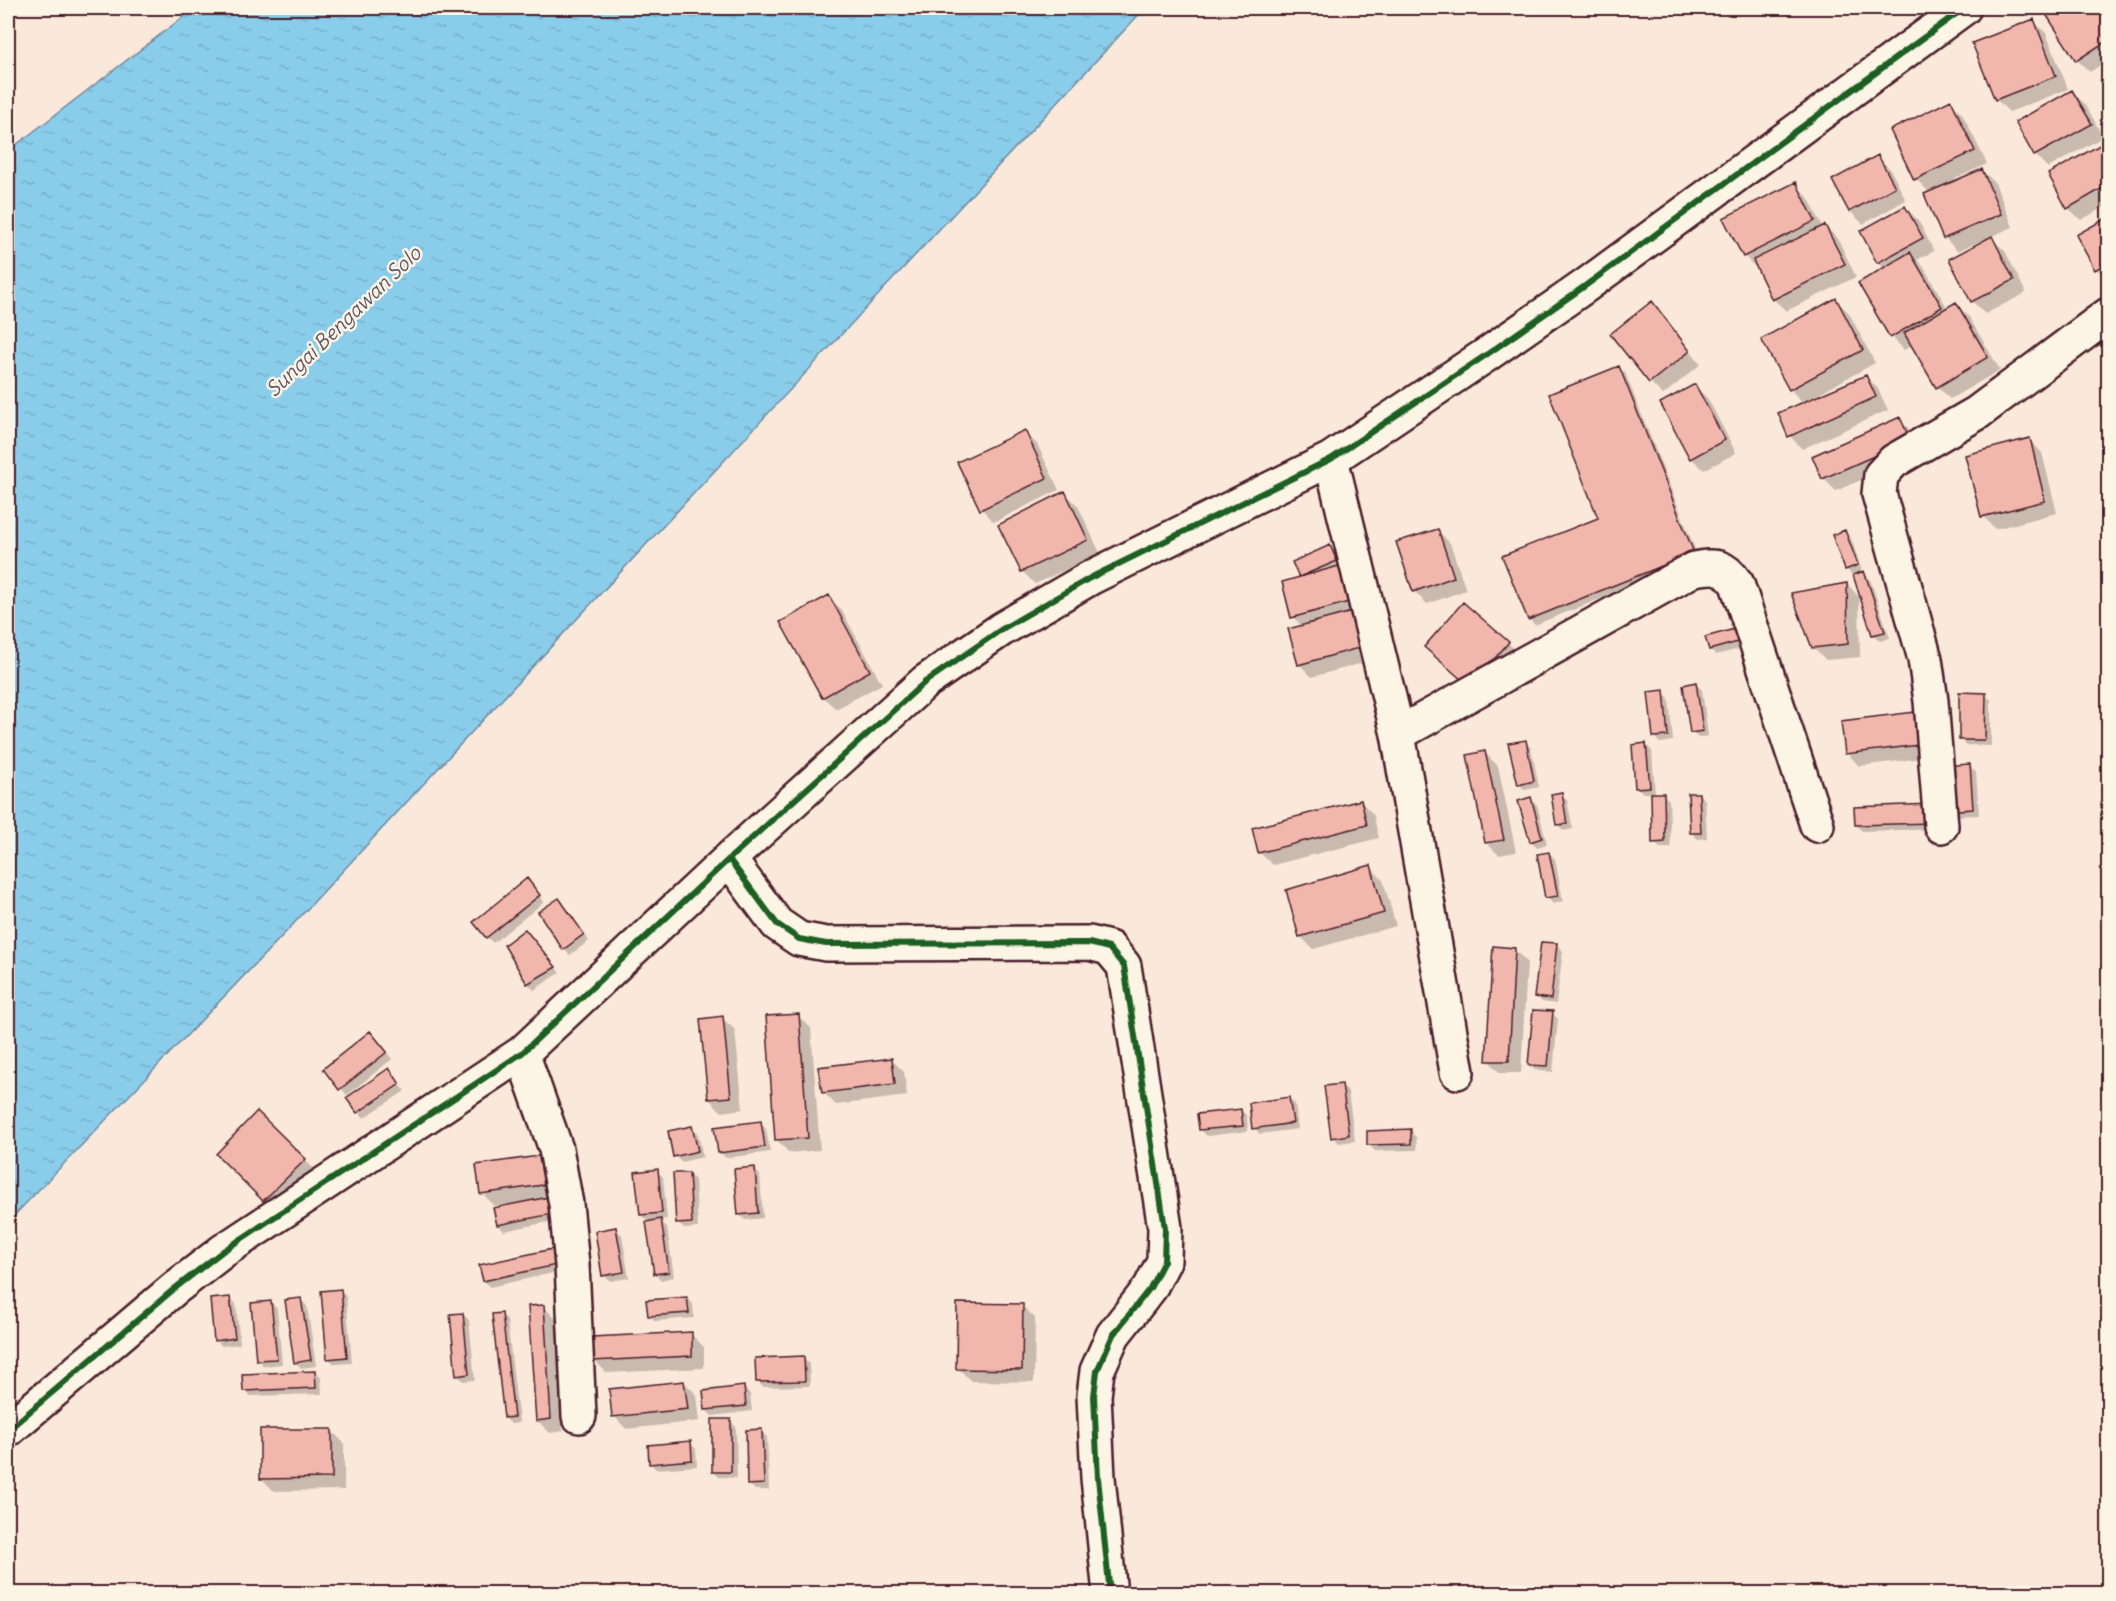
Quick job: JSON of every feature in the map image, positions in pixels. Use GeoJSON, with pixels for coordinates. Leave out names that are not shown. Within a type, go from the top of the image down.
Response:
{"type":"FeatureCollection","features":[{"type":"Feature","properties":{"kind":"street"},"geometry":{"type":"LineString","coordinates":[[8,1430],[174,1289],[223,1251],[522,1053],[729,859],[925,682],[1002,629],[1090,578],[1331,459],[1585,286],[1964,8]]}},
{"type":"Feature","properties":{"kind":"street"},"geometry":{"type":"LineString","coordinates":[[1941,826],[1931,701],[1925,659],[1879,494],[1881,475],[1894,461],[1977,413],[2109,315]]}},
{"type":"Feature","properties":{"kind":"street"},"geometry":{"type":"LineString","coordinates":[[1331,459],[1398,734],[1457,1072]]}},
{"type":"Feature","properties":{"kind":"street"},"geometry":{"type":"LineString","coordinates":[[1398,734],[1694,569],[1710,566],[1728,571],[1737,584],[1817,825]]}},
{"type":"Feature","properties":{"kind":"street"},"geometry":{"type":"LineString","coordinates":[[729,859],[777,924],[799,939],[826,944],[1089,944],[1108,948],[1124,966],[1165,1228],[1164,1261],[1150,1288],[1113,1335],[1097,1371],[1094,1396],[1098,1478],[1110,1593]]}},
{"type":"Feature","properties":{"kind":"street"},"geometry":{"type":"LineString","coordinates":[[522,1053],[555,1149],[566,1204],[572,1265],[579,1416]]}},
{"type":"Feature","properties":{"kind":"water","name":"Sungai Bengawan Solo"},"geometry":{"type":"Polygon","coordinates":[[[195,8],[1145,8],[285,933],[8,1222],[8,151],[195,8]]]}},
{"type":"Feature","properties":{"kind":"building"},"geometry":{"type":"Polygon","coordinates":[[[2042,8],[2108,8],[2108,40],[2076,61],[2042,8]]]}},
{"type":"Feature","properties":{"kind":"building"},"geometry":{"type":"Polygon","coordinates":[[[2034,19],[2056,76],[1995,100],[1972,43],[2034,19]]]}},
{"type":"Feature","properties":{"kind":"building"},"geometry":{"type":"Polygon","coordinates":[[[2072,90],[2092,124],[2034,156],[2015,122],[2072,90]]]}},
{"type":"Feature","properties":{"kind":"building"},"geometry":{"type":"Polygon","coordinates":[[[1951,100],[1975,151],[1914,180],[1890,130],[1951,100]]]}},
{"type":"Feature","properties":{"kind":"building"},"geometry":{"type":"Polygon","coordinates":[[[2105,142],[2108,147],[2108,185],[2067,209],[2048,174],[2105,142]]]}},
{"type":"Feature","properties":{"kind":"building"},"geometry":{"type":"Polygon","coordinates":[[[1878,155],[1895,187],[1849,212],[1832,180],[1878,155]]]}},
{"type":"Feature","properties":{"kind":"building"},"geometry":{"type":"Polygon","coordinates":[[[1982,169],[2001,214],[1943,239],[1924,194],[1982,169]]]}},
{"type":"Feature","properties":{"kind":"building"},"geometry":{"type":"Polygon","coordinates":[[[1796,182],[1815,221],[1743,257],[1723,218],[1796,182]]]}},
{"type":"Feature","properties":{"kind":"building"},"geometry":{"type":"Polygon","coordinates":[[[1905,206],[1923,238],[1877,263],[1860,231],[1905,206]]]}},
{"type":"Feature","properties":{"kind":"building"},"geometry":{"type":"Polygon","coordinates":[[[2108,217],[2108,262],[2095,270],[2076,235],[2108,217]]]}},
{"type":"Feature","properties":{"kind":"building"},"geometry":{"type":"Polygon","coordinates":[[[1825,225],[1845,264],[1772,300],[1753,260],[1825,225]]]}},
{"type":"Feature","properties":{"kind":"building"},"geometry":{"type":"Polygon","coordinates":[[[1992,236],[2014,280],[1971,302],[1949,259],[1992,236]]]}},
{"type":"Feature","properties":{"kind":"building"},"geometry":{"type":"Polygon","coordinates":[[[1910,252],[1942,307],[1890,338],[1858,283],[1910,252]]]}},
{"type":"Feature","properties":{"kind":"building"},"geometry":{"type":"Polygon","coordinates":[[[1836,298],[1863,350],[1789,390],[1761,339],[1836,298]]]}},
{"type":"Feature","properties":{"kind":"building"},"geometry":{"type":"Polygon","coordinates":[[[1652,301],[1690,351],[1649,383],[1610,334],[1652,301]]]}},
{"type":"Feature","properties":{"kind":"building"},"geometry":{"type":"Polygon","coordinates":[[[1956,302],[1988,357],[1936,388],[1904,333],[1956,302]]]}},
{"type":"Feature","properties":{"kind":"building"},"geometry":{"type":"Polygon","coordinates":[[[1619,366],[1694,553],[1528,620],[1502,556],[1598,518],[1549,394],[1619,366]]]}},
{"type":"Feature","properties":{"kind":"building"},"geometry":{"type":"Polygon","coordinates":[[[1866,375],[1876,397],[1788,437],[1778,413],[1866,375]]]}},
{"type":"Feature","properties":{"kind":"building"},"geometry":{"type":"Polygon","coordinates":[[[1695,384],[1725,440],[1690,459],[1660,403],[1695,384]]]}},
{"type":"Feature","properties":{"kind":"building"},"geometry":{"type":"Polygon","coordinates":[[[1900,417],[1910,440],[1822,479],[1812,456],[1900,417]]]}},
{"type":"Feature","properties":{"kind":"building"},"geometry":{"type":"Polygon","coordinates":[[[1025,430],[1047,478],[980,510],[957,462],[1025,430]]]}},
{"type":"Feature","properties":{"kind":"building"},"geometry":{"type":"Polygon","coordinates":[[[2030,438],[2045,501],[1981,517],[1965,455],[2030,438]]]}},
{"type":"Feature","properties":{"kind":"building"},"geometry":{"type":"Polygon","coordinates":[[[1065,491],[1088,540],[1021,572],[998,525],[1065,491]]]}},
{"type":"Feature","properties":{"kind":"building"},"geometry":{"type":"Polygon","coordinates":[[[1438,529],[1454,577],[1413,592],[1396,542],[1438,529]]]}},
{"type":"Feature","properties":{"kind":"building"},"geometry":{"type":"Polygon","coordinates":[[[1845,530],[1858,565],[1845,570],[1832,535],[1845,530]]]}},
{"type":"Feature","properties":{"kind":"building"},"geometry":{"type":"Polygon","coordinates":[[[1330,545],[1337,561],[1299,577],[1292,562],[1330,545]]]}},
{"type":"Feature","properties":{"kind":"building"},"geometry":{"type":"Polygon","coordinates":[[[1346,564],[1356,600],[1291,618],[1282,582],[1346,564]]]}},
{"type":"Feature","properties":{"kind":"building"},"geometry":{"type":"Polygon","coordinates":[[[1864,571],[1885,632],[1872,635],[1853,575],[1864,571]]]}},
{"type":"Feature","properties":{"kind":"building"},"geometry":{"type":"Polygon","coordinates":[[[1847,583],[1848,644],[1812,648],[1791,593],[1847,583]]]}},
{"type":"Feature","properties":{"kind":"building"},"geometry":{"type":"Polygon","coordinates":[[[829,595],[870,671],[822,698],[780,622],[829,595]]]}},
{"type":"Feature","properties":{"kind":"building"},"geometry":{"type":"Polygon","coordinates":[[[1463,602],[1509,642],[1470,687],[1424,647],[1463,602]]]}},
{"type":"Feature","properties":{"kind":"building"},"geometry":{"type":"Polygon","coordinates":[[[1352,612],[1362,647],[1298,665],[1288,629],[1352,612]]]}},
{"type":"Feature","properties":{"kind":"building"},"geometry":{"type":"Polygon","coordinates":[[[1742,627],[1745,640],[1709,650],[1705,637],[1742,627]]]}},
{"type":"Feature","properties":{"kind":"building"},"geometry":{"type":"Polygon","coordinates":[[[1696,682],[1703,731],[1690,733],[1683,685],[1696,682]]]}},
{"type":"Feature","properties":{"kind":"building"},"geometry":{"type":"Polygon","coordinates":[[[1664,690],[1668,736],[1653,737],[1648,692],[1664,690]]]}},
{"type":"Feature","properties":{"kind":"building"},"geometry":{"type":"Polygon","coordinates":[[[1959,692],[1986,693],[1985,740],[1959,740],[1959,692]]]}},
{"type":"Feature","properties":{"kind":"building"},"geometry":{"type":"Polygon","coordinates":[[[1923,711],[1927,744],[1845,754],[1841,721],[1923,711]]]}},
{"type":"Feature","properties":{"kind":"building"},"geometry":{"type":"Polygon","coordinates":[[[1526,740],[1534,781],[1518,785],[1508,743],[1526,740]]]}},
{"type":"Feature","properties":{"kind":"building"},"geometry":{"type":"Polygon","coordinates":[[[1646,743],[1650,787],[1635,788],[1632,745],[1646,743]]]}},
{"type":"Feature","properties":{"kind":"building"},"geometry":{"type":"Polygon","coordinates":[[[1485,751],[1504,840],[1485,843],[1467,755],[1485,751]]]}},
{"type":"Feature","properties":{"kind":"building"},"geometry":{"type":"Polygon","coordinates":[[[1970,764],[1973,809],[1946,811],[1942,766],[1970,764]]]}},
{"type":"Feature","properties":{"kind":"building"},"geometry":{"type":"Polygon","coordinates":[[[1562,792],[1567,824],[1556,825],[1551,794],[1562,792]]]}},
{"type":"Feature","properties":{"kind":"building"},"geometry":{"type":"Polygon","coordinates":[[[1651,793],[1664,793],[1665,842],[1652,843],[1651,793]]]}},
{"type":"Feature","properties":{"kind":"building"},"geometry":{"type":"Polygon","coordinates":[[[1688,793],[1699,793],[1701,833],[1690,833],[1688,793]]]}},
{"type":"Feature","properties":{"kind":"building"},"geometry":{"type":"Polygon","coordinates":[[[1531,797],[1542,838],[1530,842],[1518,801],[1531,797]]]}},
{"type":"Feature","properties":{"kind":"building"},"geometry":{"type":"Polygon","coordinates":[[[1361,800],[1367,825],[1258,853],[1252,828],[1361,800]]]}},
{"type":"Feature","properties":{"kind":"building"},"geometry":{"type":"Polygon","coordinates":[[[1932,804],[1933,823],[1855,825],[1854,807],[1932,804]]]}},
{"type":"Feature","properties":{"kind":"building"},"geometry":{"type":"Polygon","coordinates":[[[1549,852],[1558,896],[1545,898],[1537,854],[1549,852]]]}},
{"type":"Feature","properties":{"kind":"building"},"geometry":{"type":"Polygon","coordinates":[[[1371,865],[1384,913],[1299,937],[1286,890],[1371,865]]]}},
{"type":"Feature","properties":{"kind":"building"},"geometry":{"type":"Polygon","coordinates":[[[527,878],[540,895],[486,938],[473,922],[527,878]]]}},
{"type":"Feature","properties":{"kind":"building"},"geometry":{"type":"Polygon","coordinates":[[[559,898],[584,934],[563,950],[538,912],[559,898]]]}},
{"type":"Feature","properties":{"kind":"building"},"geometry":{"type":"Polygon","coordinates":[[[525,929],[556,967],[527,984],[504,945],[525,929]]]}},
{"type":"Feature","properties":{"kind":"building"},"geometry":{"type":"Polygon","coordinates":[[[1541,942],[1557,943],[1551,999],[1534,997],[1541,942]]]}},
{"type":"Feature","properties":{"kind":"building"},"geometry":{"type":"Polygon","coordinates":[[[1493,946],[1515,948],[1509,1061],[1486,1061],[1493,946]]]}},
{"type":"Feature","properties":{"kind":"building"},"geometry":{"type":"Polygon","coordinates":[[[1533,1010],[1553,1011],[1548,1066],[1528,1065],[1533,1010]]]}},
{"type":"Feature","properties":{"kind":"building"},"geometry":{"type":"Polygon","coordinates":[[[799,1014],[808,1138],[775,1140],[766,1016],[799,1014]]]}},
{"type":"Feature","properties":{"kind":"building"},"geometry":{"type":"Polygon","coordinates":[[[723,1016],[731,1097],[708,1099],[700,1019],[723,1016]]]}},
{"type":"Feature","properties":{"kind":"building"},"geometry":{"type":"Polygon","coordinates":[[[370,1031],[387,1052],[339,1090],[323,1069],[370,1031]]]}},
{"type":"Feature","properties":{"kind":"building"},"geometry":{"type":"Polygon","coordinates":[[[892,1058],[895,1084],[822,1093],[818,1067],[892,1058]]]}},
{"type":"Feature","properties":{"kind":"building"},"geometry":{"type":"Polygon","coordinates":[[[389,1068],[400,1084],[357,1113],[346,1098],[389,1068]]]}},
{"type":"Feature","properties":{"kind":"building"},"geometry":{"type":"Polygon","coordinates":[[[1342,1084],[1349,1135],[1331,1138],[1324,1086],[1342,1084]]]}},
{"type":"Feature","properties":{"kind":"building"},"geometry":{"type":"Polygon","coordinates":[[[1289,1097],[1293,1123],[1252,1129],[1249,1103],[1289,1097]]]}},
{"type":"Feature","properties":{"kind":"building"},"geometry":{"type":"Polygon","coordinates":[[[1241,1109],[1243,1126],[1199,1130],[1197,1114],[1241,1109]]]}},
{"type":"Feature","properties":{"kind":"building"},"geometry":{"type":"Polygon","coordinates":[[[257,1111],[306,1159],[263,1201],[216,1154],[257,1111]]]}},
{"type":"Feature","properties":{"kind":"building"},"geometry":{"type":"Polygon","coordinates":[[[761,1121],[765,1147],[718,1153],[714,1127],[761,1121]]]}},
{"type":"Feature","properties":{"kind":"building"},"geometry":{"type":"Polygon","coordinates":[[[692,1126],[698,1151],[673,1157],[668,1131],[692,1126]]]}},
{"type":"Feature","properties":{"kind":"building"},"geometry":{"type":"Polygon","coordinates":[[[1411,1129],[1411,1144],[1367,1145],[1367,1131],[1411,1129]]]}},
{"type":"Feature","properties":{"kind":"building"},"geometry":{"type":"Polygon","coordinates":[[[545,1155],[550,1184],[480,1194],[476,1165],[545,1155]]]}},
{"type":"Feature","properties":{"kind":"building"},"geometry":{"type":"Polygon","coordinates":[[[755,1167],[758,1213],[738,1215],[734,1169],[755,1167]]]}},
{"type":"Feature","properties":{"kind":"building"},"geometry":{"type":"Polygon","coordinates":[[[658,1169],[662,1213],[640,1215],[635,1172],[658,1169]]]}},
{"type":"Feature","properties":{"kind":"building"},"geometry":{"type":"Polygon","coordinates":[[[673,1173],[689,1173],[692,1223],[676,1224],[673,1173]]]}},
{"type":"Feature","properties":{"kind":"building"},"geometry":{"type":"Polygon","coordinates":[[[549,1197],[552,1214],[497,1225],[493,1208],[549,1197]]]}},
{"type":"Feature","properties":{"kind":"building"},"geometry":{"type":"Polygon","coordinates":[[[661,1219],[669,1272],[654,1274],[646,1222],[661,1219]]]}},
{"type":"Feature","properties":{"kind":"building"},"geometry":{"type":"Polygon","coordinates":[[[616,1227],[624,1272],[602,1276],[595,1231],[616,1227]]]}},
{"type":"Feature","properties":{"kind":"building"},"geometry":{"type":"Polygon","coordinates":[[[557,1248],[561,1264],[483,1281],[479,1265],[557,1248]]]}},
{"type":"Feature","properties":{"kind":"building"},"geometry":{"type":"Polygon","coordinates":[[[341,1289],[347,1357],[327,1359],[321,1291],[341,1289]]]}},
{"type":"Feature","properties":{"kind":"building"},"geometry":{"type":"Polygon","coordinates":[[[230,1297],[235,1338],[214,1341],[210,1299],[230,1297]]]}},
{"type":"Feature","properties":{"kind":"building"},"geometry":{"type":"Polygon","coordinates":[[[687,1297],[689,1313],[648,1316],[646,1300],[687,1297]]]}},
{"type":"Feature","properties":{"kind":"building"},"geometry":{"type":"Polygon","coordinates":[[[301,1298],[311,1360],[294,1363],[285,1300],[301,1298]]]}},
{"type":"Feature","properties":{"kind":"building"},"geometry":{"type":"Polygon","coordinates":[[[271,1301],[277,1359],[256,1360],[251,1303],[271,1301]]]}},
{"type":"Feature","properties":{"kind":"building"},"geometry":{"type":"Polygon","coordinates":[[[957,1303],[1023,1304],[1022,1370],[956,1369],[957,1303]]]}},
{"type":"Feature","properties":{"kind":"building"},"geometry":{"type":"Polygon","coordinates":[[[544,1305],[551,1419],[536,1421],[528,1306],[544,1305]]]}},
{"type":"Feature","properties":{"kind":"building"},"geometry":{"type":"Polygon","coordinates":[[[463,1313],[469,1374],[456,1376],[450,1314],[463,1313]]]}},
{"type":"Feature","properties":{"kind":"building"},"geometry":{"type":"Polygon","coordinates":[[[502,1313],[514,1417],[504,1418],[492,1314],[502,1313]]]}},
{"type":"Feature","properties":{"kind":"building"},"geometry":{"type":"Polygon","coordinates":[[[692,1332],[692,1356],[592,1361],[591,1337],[692,1332]]]}},
{"type":"Feature","properties":{"kind":"building"},"geometry":{"type":"Polygon","coordinates":[[[804,1356],[805,1381],[756,1382],[755,1358],[804,1356]]]}},
{"type":"Feature","properties":{"kind":"building"},"geometry":{"type":"Polygon","coordinates":[[[315,1371],[316,1388],[243,1391],[242,1374],[315,1371]]]}},
{"type":"Feature","properties":{"kind":"building"},"geometry":{"type":"Polygon","coordinates":[[[684,1381],[688,1409],[612,1417],[609,1389],[684,1381]]]}},
{"type":"Feature","properties":{"kind":"building"},"geometry":{"type":"Polygon","coordinates":[[[744,1386],[746,1406],[705,1410],[703,1391],[744,1386]]]}},
{"type":"Feature","properties":{"kind":"building"},"geometry":{"type":"Polygon","coordinates":[[[712,1419],[731,1419],[731,1472],[712,1472],[712,1419]]]}},
{"type":"Feature","properties":{"kind":"building"},"geometry":{"type":"Polygon","coordinates":[[[260,1429],[332,1429],[332,1478],[260,1479],[260,1429]]]}},
{"type":"Feature","properties":{"kind":"building"},"geometry":{"type":"Polygon","coordinates":[[[762,1429],[764,1484],[747,1485],[746,1430],[762,1429]]]}},
{"type":"Feature","properties":{"kind":"building"},"geometry":{"type":"Polygon","coordinates":[[[691,1441],[692,1460],[649,1464],[648,1445],[691,1441]]]}},
{"type":"Feature","properties":{"kind":"cycle path"},"geometry":{"type":"LineString","coordinates":[[8,1430],[174,1289],[223,1251],[522,1053],[729,859],[925,682],[1002,629],[1090,578],[1331,459],[1585,286],[1964,8]]}},
{"type":"Feature","properties":{"kind":"cycle path"},"geometry":{"type":"LineString","coordinates":[[729,859],[777,924],[799,939],[826,944],[1089,943],[1109,948],[1124,966],[1165,1228],[1164,1261],[1150,1288],[1113,1335],[1097,1371],[1094,1396],[1098,1478],[1110,1594]]}}]}
